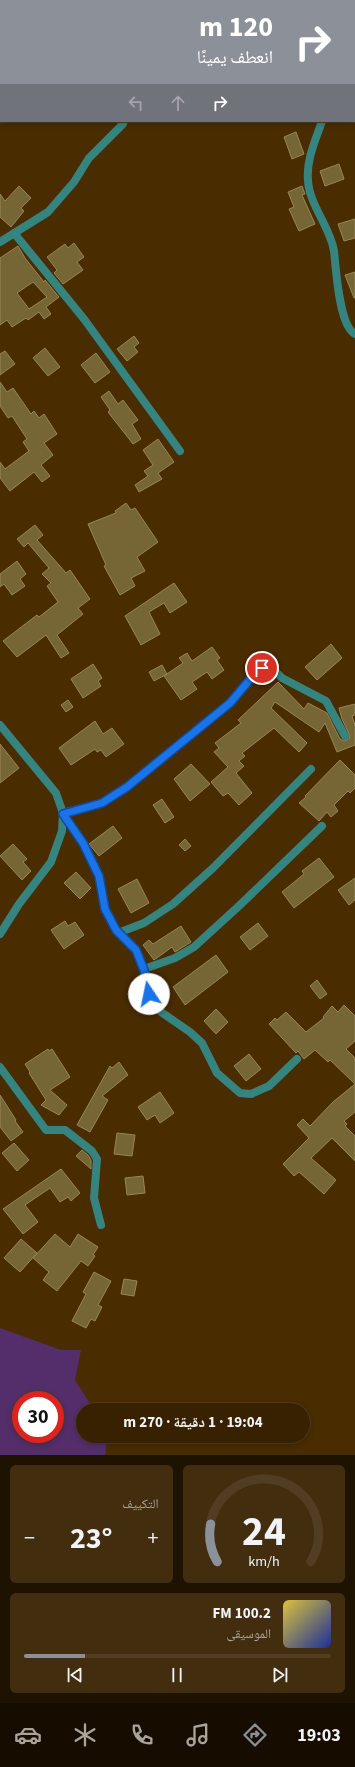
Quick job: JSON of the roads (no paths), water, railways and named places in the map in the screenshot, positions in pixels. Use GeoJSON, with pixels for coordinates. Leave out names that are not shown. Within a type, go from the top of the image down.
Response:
{"type":"FeatureCollection","features":[{"type":"Feature","properties":{"kind":"street"},"geometry":{"type":"LineString","coordinates":[[0,242],[48,212],[74,182],[89,158],[124,122]]}},
{"type":"Feature","properties":{"kind":"street"},"geometry":{"type":"LineString","coordinates":[[322,122],[311,153],[308,180],[314,203],[332,240],[342,308],[347,324],[352,333],[355,334]]}},
{"type":"Feature","properties":{"kind":"street"},"geometry":{"type":"LineString","coordinates":[[14,233],[84,320],[180,451]]}},
{"type":"Feature","properties":{"kind":"street"},"geometry":{"type":"LineString","coordinates":[[63,814],[102,803],[127,787],[230,703],[258,670],[262,668],[275,671],[282,678],[326,701],[345,736]]}},
{"type":"Feature","properties":{"kind":"street"},"geometry":{"type":"LineString","coordinates":[[0,725],[56,793],[63,814],[83,843],[99,876],[105,909],[118,933],[136,950],[144,970],[149,994],[161,1012],[190,1032],[202,1043],[217,1074],[240,1092],[251,1094],[270,1086],[297,1059]]}},
{"type":"Feature","properties":{"kind":"street"},"geometry":{"type":"LineString","coordinates":[[118,933],[144,923],[173,904],[213,868],[311,769]]}},
{"type":"Feature","properties":{"kind":"street"},"geometry":{"type":"LineString","coordinates":[[0,934],[19,904],[51,862],[62,831],[63,814]]}},
{"type":"Feature","properties":{"kind":"street"},"geometry":{"type":"LineString","coordinates":[[144,970],[175,958],[194,947],[322,826]]}},
{"type":"Feature","properties":{"kind":"street"},"geometry":{"type":"LineString","coordinates":[[0,1067],[46,1130],[65,1130],[92,1151],[97,1159],[94,1198],[101,1225]]}}]}
